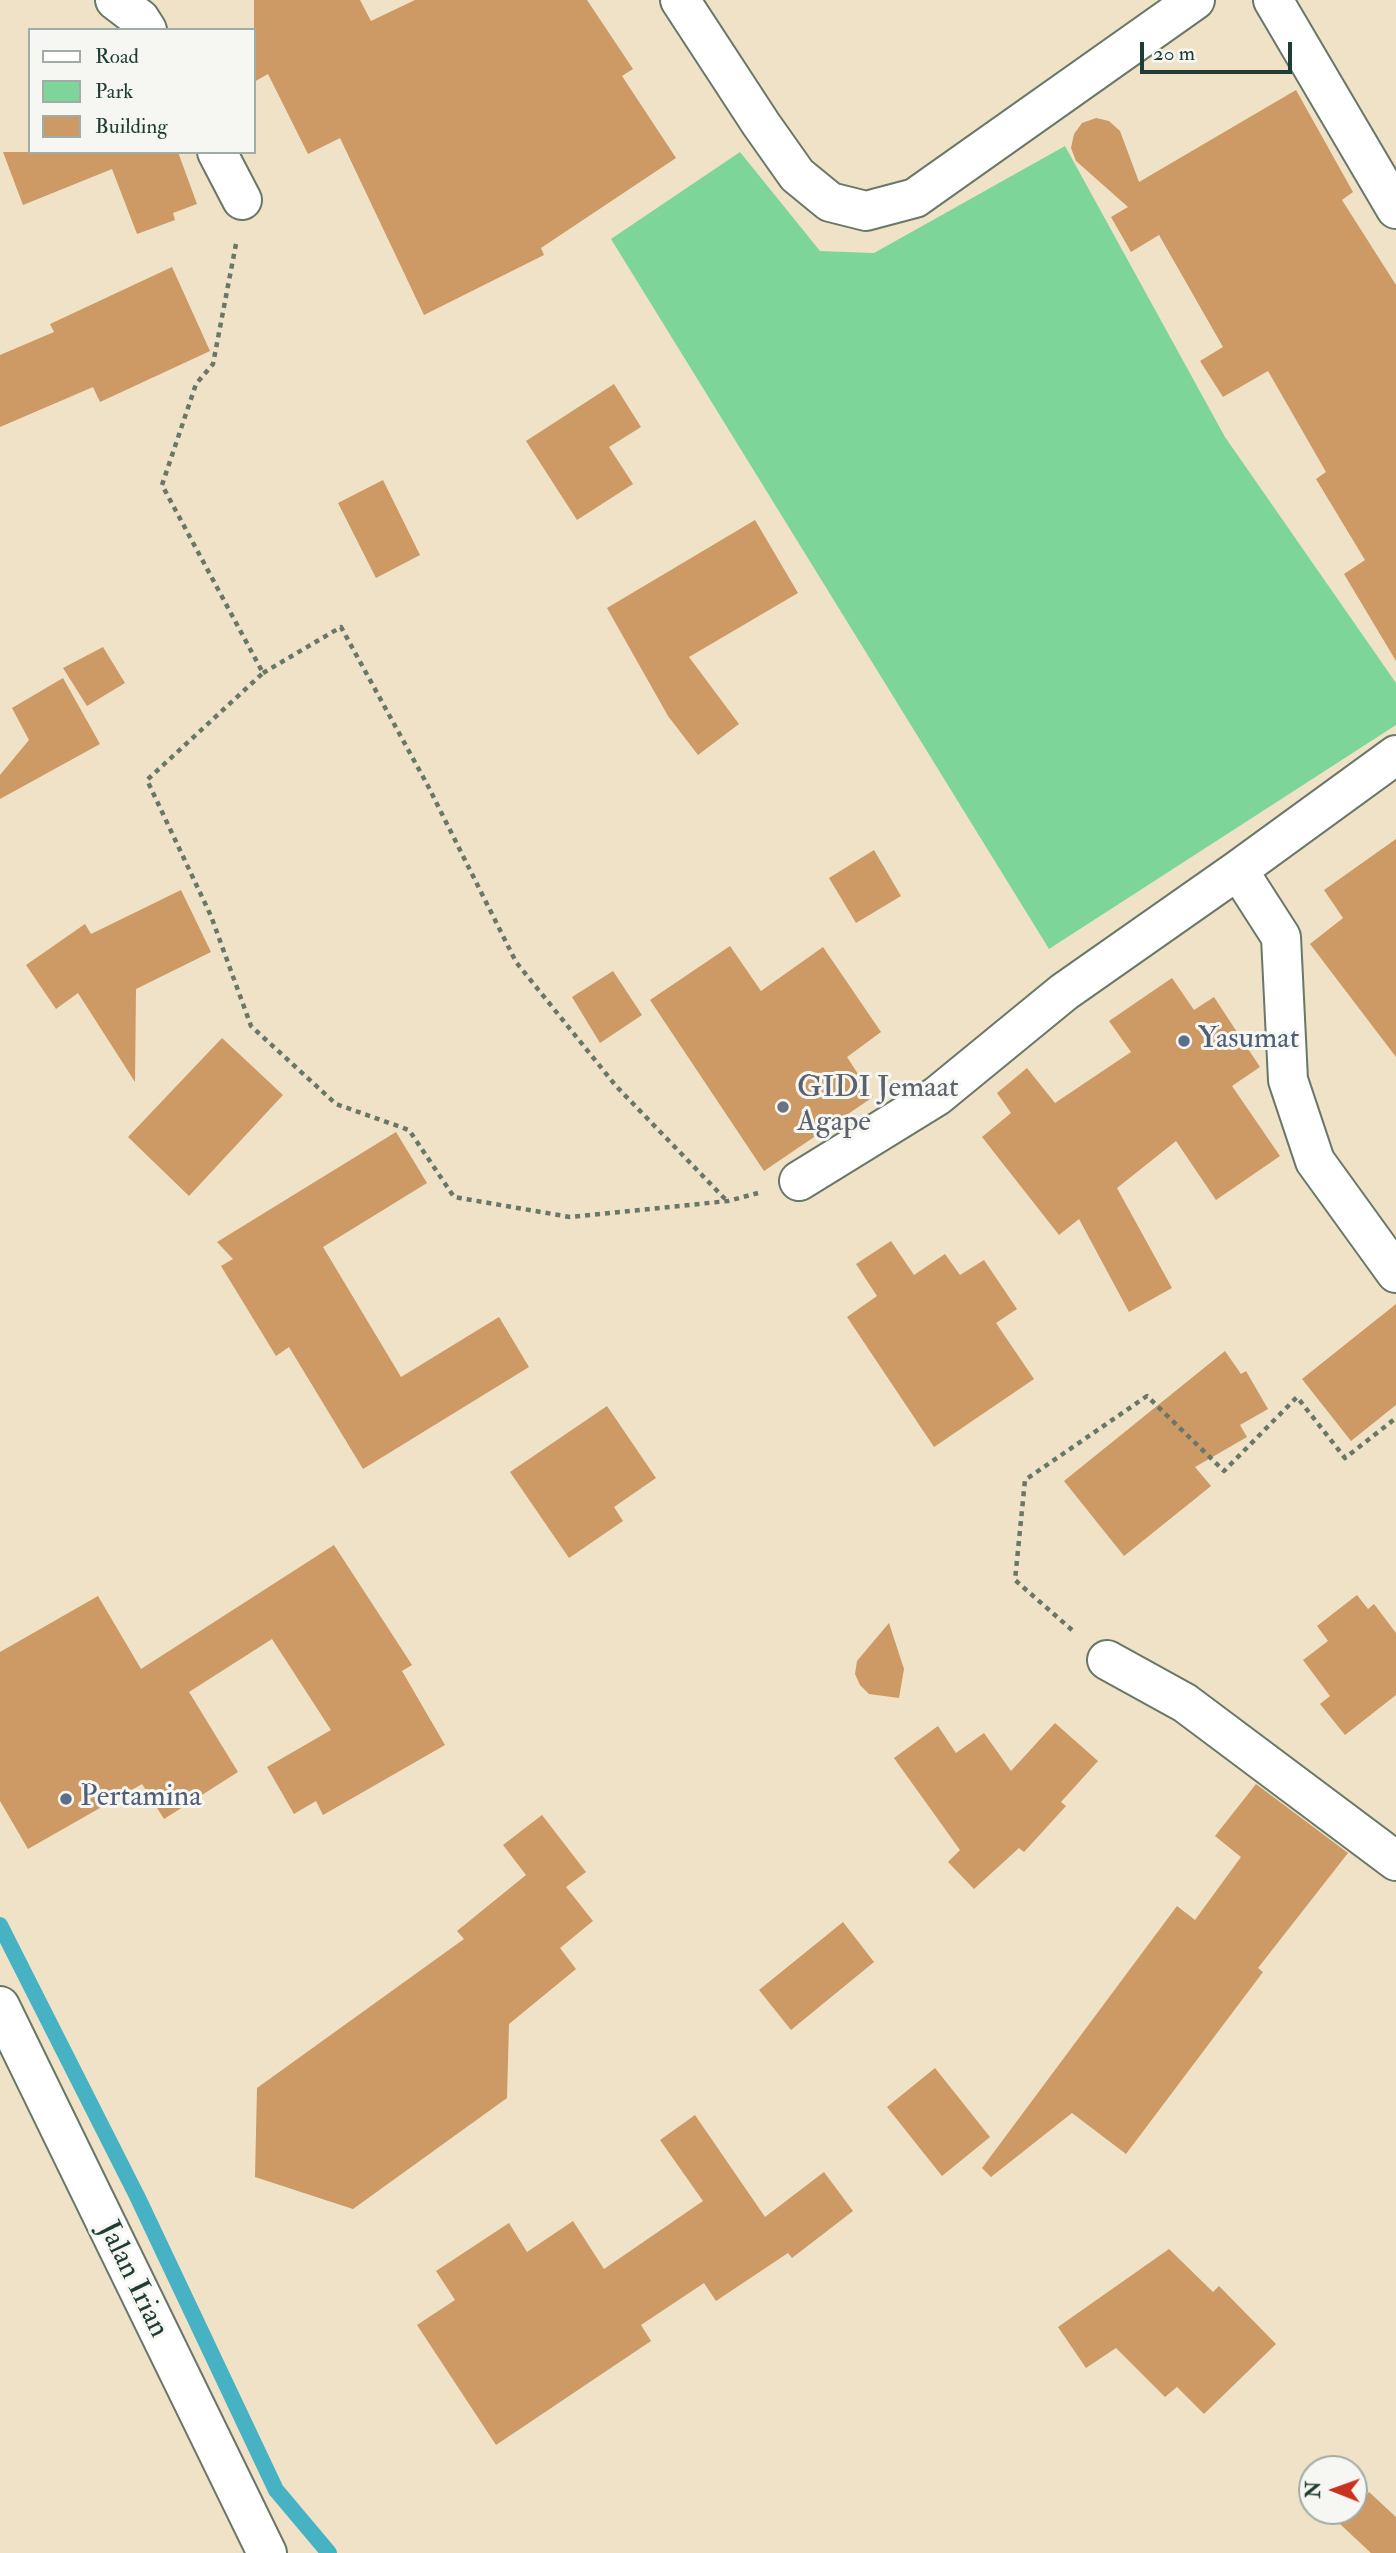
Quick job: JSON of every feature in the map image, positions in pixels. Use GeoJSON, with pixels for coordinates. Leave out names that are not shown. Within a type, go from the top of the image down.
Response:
{"type":"FeatureCollection","features":[{"type":"Feature","properties":{"kind":"street"},"geometry":{"type":"LineString","coordinates":[[115,0],[140,19],[146,28]]}},
{"type":"Feature","properties":{"kind":"street"},"geometry":{"type":"LineString","coordinates":[[680,0],[797,174],[830,202],[866,211],[915,198],[1195,0]]}},
{"type":"Feature","properties":{"kind":"street"},"geometry":{"type":"LineString","coordinates":[[1273,0],[1396,209]]}},
{"type":"Feature","properties":{"kind":"street"},"geometry":{"type":"LineString","coordinates":[[218,154],[242,200]]}},
{"type":"Feature","properties":{"kind":"street"},"geometry":{"type":"LineString","coordinates":[[799,1181],[937,1096],[1064,992],[1396,755]]}},
{"type":"Feature","properties":{"kind":"street"},"geometry":{"type":"LineString","coordinates":[[1238,870],[1281,937],[1288,1080],[1315,1161],[1396,1273]]}},
{"type":"Feature","properties":{"kind":"street"},"geometry":{"type":"LineString","coordinates":[[1107,1660],[1185,1703],[1396,1861]]}},
{"type":"Feature","properties":{"kind":"street","name":"Jalan Irian"},"geometry":{"type":"LineString","coordinates":[[0,2006],[267,2553]]}},
{"type":"Feature","properties":{"kind":"path"},"geometry":{"type":"LineString","coordinates":[[242,200],[213,364],[196,384],[162,485],[263,673]]}},
{"type":"Feature","properties":{"kind":"path"},"geometry":{"type":"LineString","coordinates":[[727,1201],[616,1086],[516,962],[428,786],[341,627],[263,673],[147,780],[211,916],[251,1026],[336,1104],[409,1130],[454,1197],[570,1217],[727,1201],[799,1181]]}},
{"type":"Feature","properties":{"kind":"path"},"geometry":{"type":"LineString","coordinates":[[1107,1660],[1015,1580],[1025,1480],[1147,1396],[1224,1471],[1297,1397],[1345,1458],[1396,1418]]}},
{"type":"Feature","properties":{"kind":"green space"},"geometry":{"type":"Polygon","coordinates":[[[1065,146],[1225,437],[1396,683],[1396,725],[1049,949],[611,239],[740,152],[820,251],[874,253],[1065,146]]]}},
{"type":"Feature","properties":{"kind":"building"},"geometry":{"type":"Polygon","coordinates":[[[254,0],[360,0],[371,21],[415,0],[587,0],[633,69],[622,76],[676,158],[541,248],[544,255],[424,315],[340,138],[308,154],[268,74],[256,81],[254,0]]]}},
{"type":"Feature","properties":{"kind":"building"},"geometry":{"type":"Polygon","coordinates":[[[1296,90],[1353,192],[1342,200],[1396,285],[1396,661],[1344,574],[1365,560],[1316,479],[1326,472],[1268,371],[1223,397],[1200,361],[1223,347],[1159,235],[1131,252],[1111,217],[1128,207],[1076,161],[1071,148],[1074,134],[1082,123],[1096,118],[1109,121],[1120,131],[1139,182],[1296,90]]]}},
{"type":"Feature","properties":{"kind":"building"},"geometry":{"type":"Polygon","coordinates":[[[3,152],[179,154],[197,204],[173,213],[175,220],[137,234],[112,169],[23,205],[3,152]]]}},
{"type":"Feature","properties":{"kind":"building"},"geometry":{"type":"Polygon","coordinates":[[[172,267],[210,351],[100,402],[93,387],[0,427],[0,355],[54,332],[50,324],[172,267]]]}},
{"type":"Feature","properties":{"kind":"building"},"geometry":{"type":"Polygon","coordinates":[[[614,384],[641,427],[609,447],[633,484],[577,520],[526,441],[614,384]]]}},
{"type":"Feature","properties":{"kind":"building"},"geometry":{"type":"Polygon","coordinates":[[[383,480],[420,555],[376,578],[338,503],[383,480]]]}},
{"type":"Feature","properties":{"kind":"building"},"geometry":{"type":"Polygon","coordinates":[[[755,520],[798,593],[689,657],[739,724],[698,755],[668,716],[607,608],[755,520]]]}},
{"type":"Feature","properties":{"kind":"building"},"geometry":{"type":"Polygon","coordinates":[[[103,647],[125,683],[87,706],[63,668],[103,647]]]}},
{"type":"Feature","properties":{"kind":"building"},"geometry":{"type":"Polygon","coordinates":[[[63,678],[100,744],[0,799],[0,775],[29,740],[12,708],[63,678]]]}},
{"type":"Feature","properties":{"kind":"building"},"geometry":{"type":"Polygon","coordinates":[[[1396,839],[1396,1057],[1310,944],[1343,918],[1324,890],[1396,839]]]}},
{"type":"Feature","properties":{"kind":"building"},"geometry":{"type":"Polygon","coordinates":[[[874,850],[901,896],[856,923],[829,878],[874,850]]]}},
{"type":"Feature","properties":{"kind":"building"},"geometry":{"type":"Polygon","coordinates":[[[181,890],[211,952],[136,989],[135,1082],[78,993],[56,1009],[26,965],[85,924],[91,934],[181,890]]]}},
{"type":"Feature","properties":{"kind":"building"},"geometry":{"type":"Polygon","coordinates":[[[730,946],[761,991],[823,947],[881,1032],[847,1057],[873,1097],[764,1171],[650,1000],[730,946]]]}},
{"type":"Feature","properties":{"kind":"building"},"geometry":{"type":"Polygon","coordinates":[[[613,971],[642,1015],[600,1043],[572,997],[613,971]]]}},
{"type":"Feature","properties":{"kind":"building"},"geometry":{"type":"Polygon","coordinates":[[[1172,978],[1194,1010],[1214,997],[1260,1067],[1232,1086],[1280,1156],[1216,1200],[1176,1141],[1117,1188],[1172,1288],[1129,1312],[1079,1219],[1059,1235],[982,1137],[1011,1113],[997,1093],[1027,1068],[1055,1103],[1131,1052],[1109,1021],[1172,978]]]}},
{"type":"Feature","properties":{"kind":"building"},"geometry":{"type":"Polygon","coordinates":[[[222,1038],[283,1095],[189,1196],[128,1137],[222,1038]]]}},
{"type":"Feature","properties":{"kind":"building"},"geometry":{"type":"Polygon","coordinates":[[[396,1132],[427,1183],[323,1247],[401,1377],[499,1317],[529,1367],[363,1469],[289,1347],[276,1356],[221,1266],[233,1259],[217,1242],[396,1132]]]}},
{"type":"Feature","properties":{"kind":"building"},"geometry":{"type":"Polygon","coordinates":[[[891,1241],[914,1275],[945,1254],[960,1275],[984,1260],[1017,1309],[996,1323],[1034,1379],[934,1447],[847,1317],[877,1296],[856,1264],[891,1241]]]}},
{"type":"Feature","properties":{"kind":"building"},"geometry":{"type":"Polygon","coordinates":[[[1396,1304],[1396,1405],[1351,1441],[1302,1379],[1396,1304]]]}},
{"type":"Feature","properties":{"kind":"building"},"geometry":{"type":"Polygon","coordinates":[[[1225,1351],[1241,1374],[1246,1371],[1268,1409],[1240,1425],[1247,1437],[1195,1467],[1211,1486],[1124,1556],[1064,1481],[1225,1351]]]}},
{"type":"Feature","properties":{"kind":"building"},"geometry":{"type":"Polygon","coordinates":[[[607,1406],[656,1478],[614,1507],[623,1521],[569,1558],[510,1472],[607,1406]]]}},
{"type":"Feature","properties":{"kind":"building"},"geometry":{"type":"Polygon","coordinates":[[[334,1545],[412,1665],[402,1671],[445,1745],[323,1815],[316,1801],[294,1814],[267,1767],[331,1730],[272,1639],[189,1692],[238,1772],[164,1819],[142,1784],[28,1849],[0,1801],[0,1652],[98,1596],[141,1669],[334,1545]]]}},
{"type":"Feature","properties":{"kind":"building"},"geometry":{"type":"Polygon","coordinates":[[[1357,1595],[1368,1609],[1374,1604],[1396,1633],[1396,1695],[1345,1735],[1320,1704],[1330,1696],[1303,1660],[1328,1641],[1317,1626],[1357,1595]]]}},
{"type":"Feature","properties":{"kind":"building"},"geometry":{"type":"Polygon","coordinates":[[[889,1623],[904,1669],[899,1698],[869,1694],[860,1685],[855,1674],[857,1661],[889,1623]]]}},
{"type":"Feature","properties":{"kind":"building"},"geometry":{"type":"Polygon","coordinates":[[[1055,1723],[1098,1761],[1061,1802],[1066,1806],[1024,1852],[1019,1848],[974,1889],[948,1862],[960,1850],[894,1758],[938,1726],[956,1753],[984,1733],[1011,1771],[1055,1723]]]}},
{"type":"Feature","properties":{"kind":"building"},"geometry":{"type":"Polygon","coordinates":[[[1256,1784],[1348,1853],[1258,1968],[1263,1972],[1126,2154],[1072,2113],[991,2177],[982,2168],[1177,1906],[1195,1920],[1241,1857],[1215,1836],[1256,1784]]]}},
{"type":"Feature","properties":{"kind":"building"},"geometry":{"type":"Polygon","coordinates":[[[542,1815],[586,1872],[566,1887],[593,1921],[560,1948],[576,1969],[509,2024],[507,2098],[353,2209],[255,2177],[257,2088],[464,1939],[457,1931],[526,1875],[503,1845],[542,1815]]]}},
{"type":"Feature","properties":{"kind":"building"},"geometry":{"type":"Polygon","coordinates":[[[843,1922],[874,1962],[791,2030],[759,1990],[843,1922]]]}},
{"type":"Feature","properties":{"kind":"building"},"geometry":{"type":"Polygon","coordinates":[[[935,2068],[990,2137],[942,2176],[887,2107],[935,2068]]]}},
{"type":"Feature","properties":{"kind":"building"},"geometry":{"type":"Polygon","coordinates":[[[695,2115],[765,2217],[824,2172],[853,2211],[792,2258],[788,2253],[716,2301],[704,2283],[641,2325],[651,2341],[496,2445],[417,2325],[455,2300],[436,2271],[509,2223],[527,2252],[573,2221],[604,2269],[703,2201],[660,2140],[695,2115]]]}},
{"type":"Feature","properties":{"kind":"building"},"geometry":{"type":"Polygon","coordinates":[[[1169,2249],[1213,2292],[1219,2286],[1276,2344],[1204,2414],[1177,2387],[1165,2397],[1116,2348],[1086,2368],[1058,2327],[1169,2249]]]}},
{"type":"Feature","properties":{"kind":"building"},"geometry":{"type":"Polygon","coordinates":[[[1368,2493],[1396,2517],[1396,2553],[1371,2553],[1341,2525],[1368,2525],[1368,2493]]]}},
{"type":"Feature","properties":{"kind":"waterway"},"geometry":{"type":"LineString","coordinates":[[0,1925],[137,2196],[276,2490],[329,2553]]}},
{"type":"Feature","properties":{"kind":"place","name":"Yasumat"},"geometry":{"type":"Point","coordinates":[1184,1041]}},
{"type":"Feature","properties":{"kind":"place","name":"GIDI Jemaat Agape"},"geometry":{"type":"Point","coordinates":[783,1107]}},
{"type":"Feature","properties":{"kind":"place","name":"Pertamina"},"geometry":{"type":"Point","coordinates":[66,1799]}}]}
